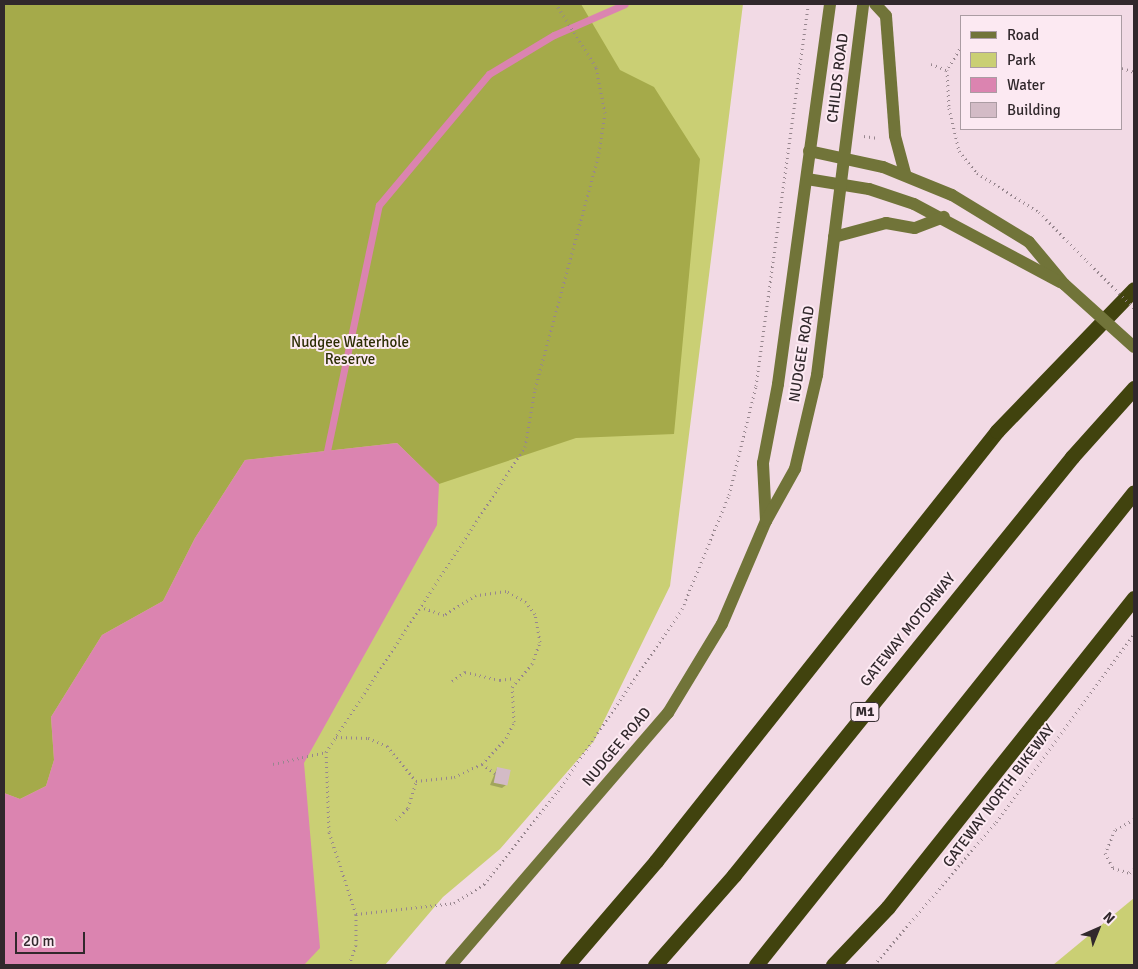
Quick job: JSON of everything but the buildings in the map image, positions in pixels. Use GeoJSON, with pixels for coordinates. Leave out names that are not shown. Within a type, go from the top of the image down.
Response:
{"type":"FeatureCollection","features":[{"type":"Feature","properties":{"kind":"highway"},"geometry":{"type":"LineString","coordinates":[[567,965],[656,861],[997,431],[1134,289]]}},
{"type":"Feature","properties":{"kind":"highway","name":"GATEWAY MOTORWAY"},"geometry":{"type":"LineString","coordinates":[[654,965],[734,875],[1072,457],[1134,388]]}},
{"type":"Feature","properties":{"kind":"highway"},"geometry":{"type":"LineString","coordinates":[[756,965],[1134,492]]}},
{"type":"Feature","properties":{"kind":"highway"},"geometry":{"type":"LineString","coordinates":[[833,965],[888,907],[1134,598]]}},
{"type":"Feature","properties":{"kind":"main road","name":"CHILDS ROAD"},"geometry":{"type":"LineString","coordinates":[[809,152],[830,4]]}},
{"type":"Feature","properties":{"kind":"main road","name":"CHILDS ROAD"},"geometry":{"type":"LineString","coordinates":[[844,157],[863,4]]}},
{"type":"Feature","properties":{"kind":"main road"},"geometry":{"type":"LineString","coordinates":[[875,4],[886,16],[895,136],[905,174]]}},
{"type":"Feature","properties":{"kind":"main road"},"geometry":{"type":"LineString","coordinates":[[809,152],[844,157],[905,174],[1006,226],[1029,242],[1064,284],[1134,347]]}},
{"type":"Feature","properties":{"kind":"main road","name":"NUDGEE ROAD"},"geometry":{"type":"LineString","coordinates":[[766,521],[762,463],[809,152]]}},
{"type":"Feature","properties":{"kind":"main road","name":"NUDGEE ROAD"},"geometry":{"type":"LineString","coordinates":[[450,965],[668,713],[722,624],[766,521],[795,469],[808,416],[844,157]]}},
{"type":"Feature","properties":{"kind":"main road"},"geometry":{"type":"LineString","coordinates":[[806,179],[841,183],[892,196],[944,217],[1018,262],[1064,284]]}},
{"type":"Feature","properties":{"kind":"main road"},"geometry":{"type":"LineString","coordinates":[[834,237],[886,223],[915,228],[944,217]]}},
{"type":"Feature","properties":{"kind":"path"},"geometry":{"type":"LineString","coordinates":[[349,965],[356,945],[356,914],[329,832],[326,752],[525,447],[535,389],[576,236],[605,113],[596,68],[564,11],[556,4]]}},
{"type":"Feature","properties":{"kind":"path"},"geometry":{"type":"LineString","coordinates":[[356,914],[454,903],[484,884],[558,791],[682,609],[729,495],[756,386],[808,4]]}},
{"type":"Feature","properties":{"kind":"path"},"geometry":{"type":"LineString","coordinates":[[960,48],[947,70],[954,138],[967,162],[1039,212],[1134,308]]}},
{"type":"Feature","properties":{"kind":"path"},"geometry":{"type":"LineString","coordinates":[[931,64],[947,70]]}},
{"type":"Feature","properties":{"kind":"path"},"geometry":{"type":"LineString","coordinates":[[416,781],[454,776],[482,764],[496,752],[514,722],[512,686],[516,678],[532,664],[540,642],[535,614],[526,602],[506,591],[489,592],[444,615],[421,607]]}},
{"type":"Feature","properties":{"kind":"path","name":"GATEWAY NORTH BIKEWAY"},"geometry":{"type":"LineString","coordinates":[[874,965],[996,822],[1134,634]]}},
{"type":"Feature","properties":{"kind":"path"},"geometry":{"type":"LineString","coordinates":[[452,681],[465,672],[500,680],[516,678]]}},
{"type":"Feature","properties":{"kind":"path"},"geometry":{"type":"LineString","coordinates":[[336,737],[368,738],[386,746],[416,781]]}},
{"type":"Feature","properties":{"kind":"path"},"geometry":{"type":"LineString","coordinates":[[273,764],[326,752]]}},
{"type":"Feature","properties":{"kind":"path"},"geometry":{"type":"LineString","coordinates":[[482,764],[495,773]]}},
{"type":"Feature","properties":{"kind":"path"},"geometry":{"type":"LineString","coordinates":[[396,820],[408,808],[416,781]]}},
{"type":"Feature","properties":{"kind":"path"},"geometry":{"type":"LineString","coordinates":[[1134,819],[1115,830],[1105,852],[1113,868],[1130,873],[1134,869]]}},
{"type":"Feature","properties":{"kind":"green space","name":"Nudgee Waterhole Reserve"},"geometry":{"type":"Polygon","coordinates":[[[4,4],[743,4],[670,586],[594,741],[500,849],[443,897],[385,965],[4,965],[4,4]]]}},
{"type":"Feature","properties":{"kind":"green space"},"geometry":{"type":"Polygon","coordinates":[[[4,4],[581,4],[620,70],[654,87],[700,159],[674,434],[576,438],[439,484],[397,443],[245,460],[195,538],[163,601],[102,635],[51,717],[54,760],[46,786],[20,799],[4,793],[4,4]]]}},
{"type":"Feature","properties":{"kind":"green space"},"geometry":{"type":"Polygon","coordinates":[[[1134,898],[1134,965],[1053,965],[1134,898]]]}},
{"type":"Feature","properties":{"kind":"water"},"geometry":{"type":"Polygon","coordinates":[[[397,443],[439,484],[437,525],[304,763],[320,948],[304,965],[4,965],[4,793],[20,799],[46,786],[54,760],[51,717],[102,635],[163,601],[195,538],[245,460],[397,443]]]}},
{"type":"Feature","properties":{"kind":"waterway"},"geometry":{"type":"LineString","coordinates":[[327,451],[379,205],[489,74],[554,35],[625,4]]}}]}
